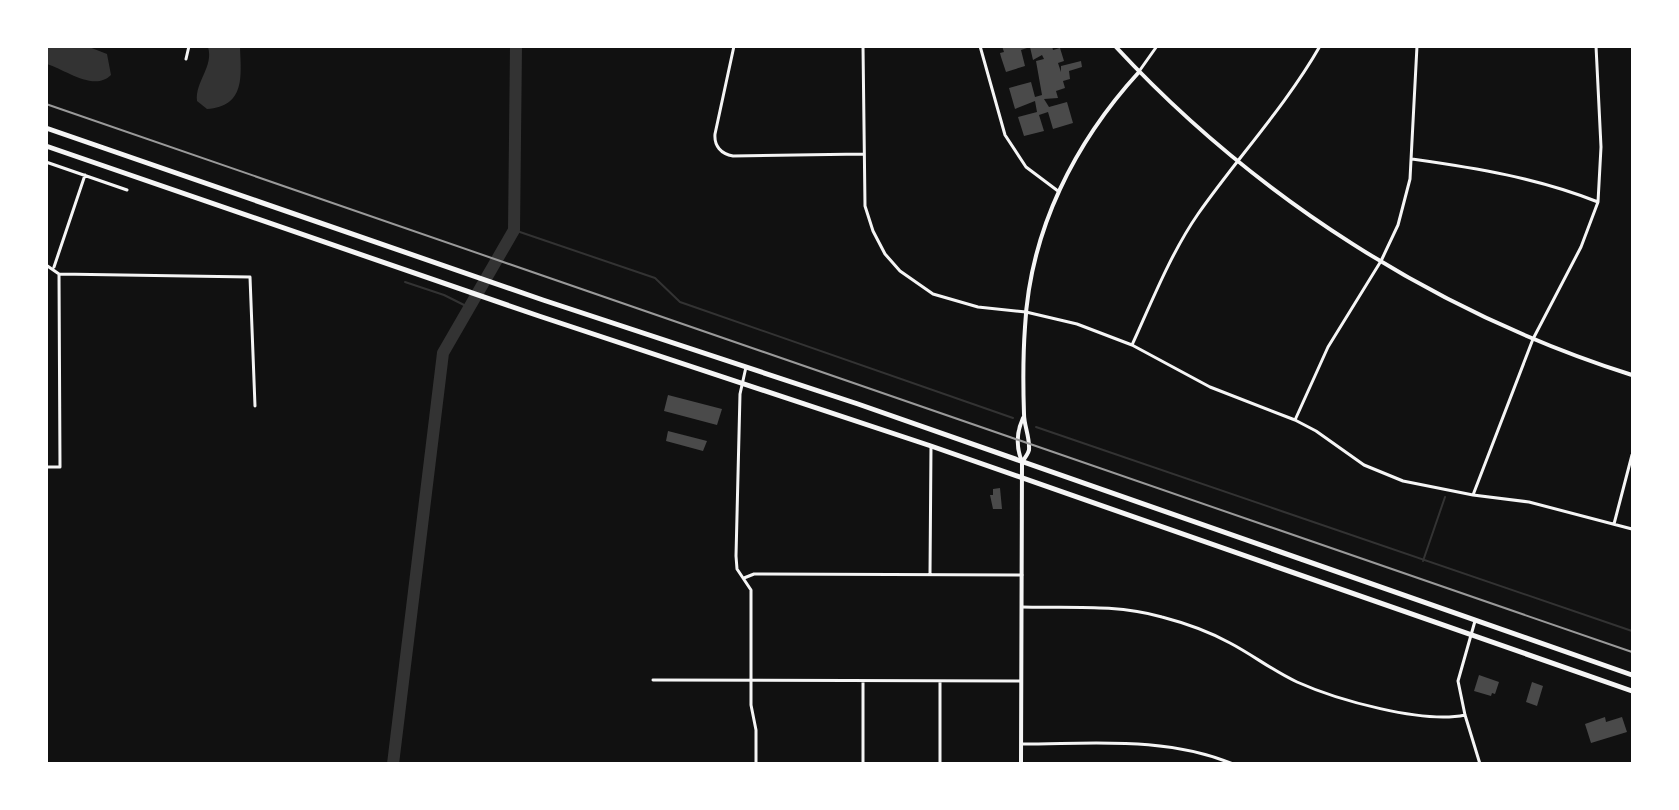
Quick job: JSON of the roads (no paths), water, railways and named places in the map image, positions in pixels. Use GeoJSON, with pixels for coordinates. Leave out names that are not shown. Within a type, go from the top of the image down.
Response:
{"type":"FeatureCollection","features":[{"type":"Feature","properties":{"kind":"highway"},"geometry":{"type":"LineString","coordinates":[[46,129],[1022,462],[1632,675]]}},
{"type":"Feature","properties":{"kind":"highway"},"geometry":{"type":"LineString","coordinates":[[46,146],[539,316],[741,381],[931,446],[1632,691]]}},
{"type":"Feature","properties":{"kind":"street"},"geometry":{"type":"LineString","coordinates":[[186,59],[189,46]]}},
{"type":"Feature","properties":{"kind":"street"},"geometry":{"type":"LineString","coordinates":[[734,46],[715,134],[715,143],[722,152],[733,156],[863,154]]}},
{"type":"Feature","properties":{"kind":"street"},"geometry":{"type":"LineString","coordinates":[[862,46],[864,195],[870,223],[882,249],[900,271],[918,286],[950,300],[1026,312],[1077,324],[1132,345],[1210,387],[1295,420],[1374,470],[1416,485],[1528,502],[1632,529]]}},
{"type":"Feature","properties":{"kind":"street"},"geometry":{"type":"LineString","coordinates":[[980,46],[1002,124],[1012,147],[1026,167],[1058,191]]}},
{"type":"Feature","properties":{"kind":"street"},"geometry":{"type":"LineString","coordinates":[[1115,46],[1139,72],[1239,161],[1302,209],[1381,261],[1438,294],[1533,339],[1632,375]]}},
{"type":"Feature","properties":{"kind":"street"},"geometry":{"type":"LineString","coordinates":[[1022,462],[1029,452],[1029,432],[1024,417],[1026,312],[1038,250],[1058,191],[1080,149],[1107,108],[1139,72],[1157,46]]}},
{"type":"Feature","properties":{"kind":"street"},"geometry":{"type":"LineString","coordinates":[[1132,345],[1197,215],[1288,97],[1320,46]]}},
{"type":"Feature","properties":{"kind":"street"},"geometry":{"type":"LineString","coordinates":[[1295,420],[1328,347],[1381,261],[1398,225],[1410,179],[1417,46]]}},
{"type":"Feature","properties":{"kind":"street"},"geometry":{"type":"LineString","coordinates":[[1473,495],[1533,339],[1581,247],[1598,202],[1601,147],[1596,46]]}},
{"type":"Feature","properties":{"kind":"street"},"geometry":{"type":"LineString","coordinates":[[1412,159],[1513,175],[1572,191],[1598,202]]}},
{"type":"Feature","properties":{"kind":"street"},"geometry":{"type":"LineString","coordinates":[[46,162],[127,190]]}},
{"type":"Feature","properties":{"kind":"street"},"geometry":{"type":"LineString","coordinates":[[54,267],[85,175]]}},
{"type":"Feature","properties":{"kind":"street"},"geometry":{"type":"LineString","coordinates":[[46,265],[54,267],[59,274],[60,468],[46,467]]}},
{"type":"Feature","properties":{"kind":"street"},"geometry":{"type":"LineString","coordinates":[[59,274],[250,277],[255,406]]}},
{"type":"Feature","properties":{"kind":"street"},"geometry":{"type":"LineString","coordinates":[[746,367],[741,381],[736,556],[737,569],[751,590],[756,764]]}},
{"type":"Feature","properties":{"kind":"street"},"geometry":{"type":"LineString","coordinates":[[1021,764],[1022,462],[1018,451],[1018,429],[1024,417]]}},
{"type":"Feature","properties":{"kind":"street"},"geometry":{"type":"LineString","coordinates":[[930,575],[931,446]]}},
{"type":"Feature","properties":{"kind":"street"},"geometry":{"type":"LineString","coordinates":[[1614,524],[1632,454]]}},
{"type":"Feature","properties":{"kind":"street"},"geometry":{"type":"LineString","coordinates":[[744,578],[754,574],[1022,575]]}},
{"type":"Feature","properties":{"kind":"street"},"geometry":{"type":"LineString","coordinates":[[1022,607],[1136,610],[1164,617],[1225,641],[1299,683],[1329,693],[1384,708],[1437,718],[1465,715]]}},
{"type":"Feature","properties":{"kind":"street"},"geometry":{"type":"LineString","coordinates":[[1475,621],[1458,681],[1465,715],[1480,764]]}},
{"type":"Feature","properties":{"kind":"street"},"geometry":{"type":"LineString","coordinates":[[653,680],[1022,681]]}},
{"type":"Feature","properties":{"kind":"street"},"geometry":{"type":"LineString","coordinates":[[863,764],[864,681]]}},
{"type":"Feature","properties":{"kind":"street"},"geometry":{"type":"LineString","coordinates":[[940,681],[940,764]]}},
{"type":"Feature","properties":{"kind":"street"},"geometry":{"type":"LineString","coordinates":[[1022,744],[1161,745],[1201,751],[1233,764]]}},
{"type":"Feature","properties":{"kind":"waterway"},"geometry":{"type":"LineString","coordinates":[[393,764],[443,353],[514,230],[516,46]]}},
{"type":"Feature","properties":{"kind":"waterway"},"geometry":{"type":"LineString","coordinates":[[514,230],[655,278],[680,302],[1013,418]]}},
{"type":"Feature","properties":{"kind":"waterway"},"geometry":{"type":"LineString","coordinates":[[405,282],[444,295],[470,308]]}},
{"type":"Feature","properties":{"kind":"waterway"},"geometry":{"type":"LineString","coordinates":[[1036,427],[1632,631]]}},
{"type":"Feature","properties":{"kind":"waterway"},"geometry":{"type":"LineString","coordinates":[[1423,561],[1445,497]]}},
{"type":"Feature","properties":{"kind":"railway"},"geometry":{"type":"LineString","coordinates":[[46,104],[1632,652]]}}]}
